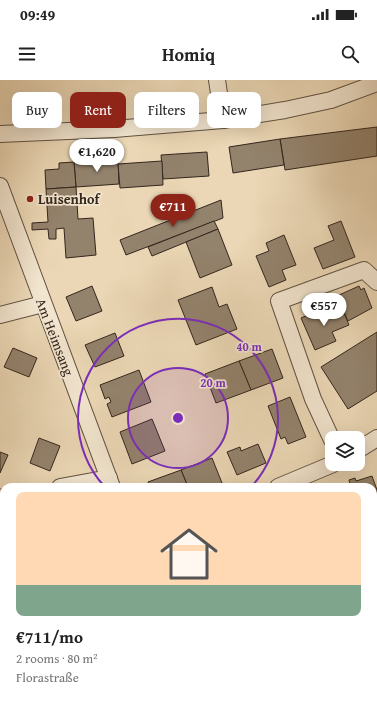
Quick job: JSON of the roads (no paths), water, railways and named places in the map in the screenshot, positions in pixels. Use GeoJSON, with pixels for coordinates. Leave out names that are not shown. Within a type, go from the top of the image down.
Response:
{"type":"FeatureCollection","features":[{"type":"Feature","properties":{"kind":"street"},"geometry":{"type":"LineString","coordinates":[[217,80],[219,92]]}},
{"type":"Feature","properties":{"kind":"street"},"geometry":{"type":"LineString","coordinates":[[261,114],[331,100],[377,83]]}},
{"type":"Feature","properties":{"kind":"street"},"geometry":{"type":"LineString","coordinates":[[0,134],[114,129],[207,121]]}},
{"type":"Feature","properties":{"kind":"street","name":"Am Heimsang"},"geometry":{"type":"LineString","coordinates":[[0,186],[111,483]]}},
{"type":"Feature","properties":{"kind":"street"},"geometry":{"type":"LineString","coordinates":[[328,431],[313,398],[279,301],[364,270],[377,282]]}},
{"type":"Feature","properties":{"kind":"street"},"geometry":{"type":"LineString","coordinates":[[0,315],[43,304]]}},
{"type":"Feature","properties":{"kind":"street"},"geometry":{"type":"LineString","coordinates":[[365,446],[377,438]]}},
{"type":"Feature","properties":{"kind":"street"},"geometry":{"type":"LineString","coordinates":[[288,483],[325,467]]}},
{"type":"Feature","properties":{"kind":"place","name":"Luisenhof"},"geometry":{"type":"Point","coordinates":[30,199]}}]}
